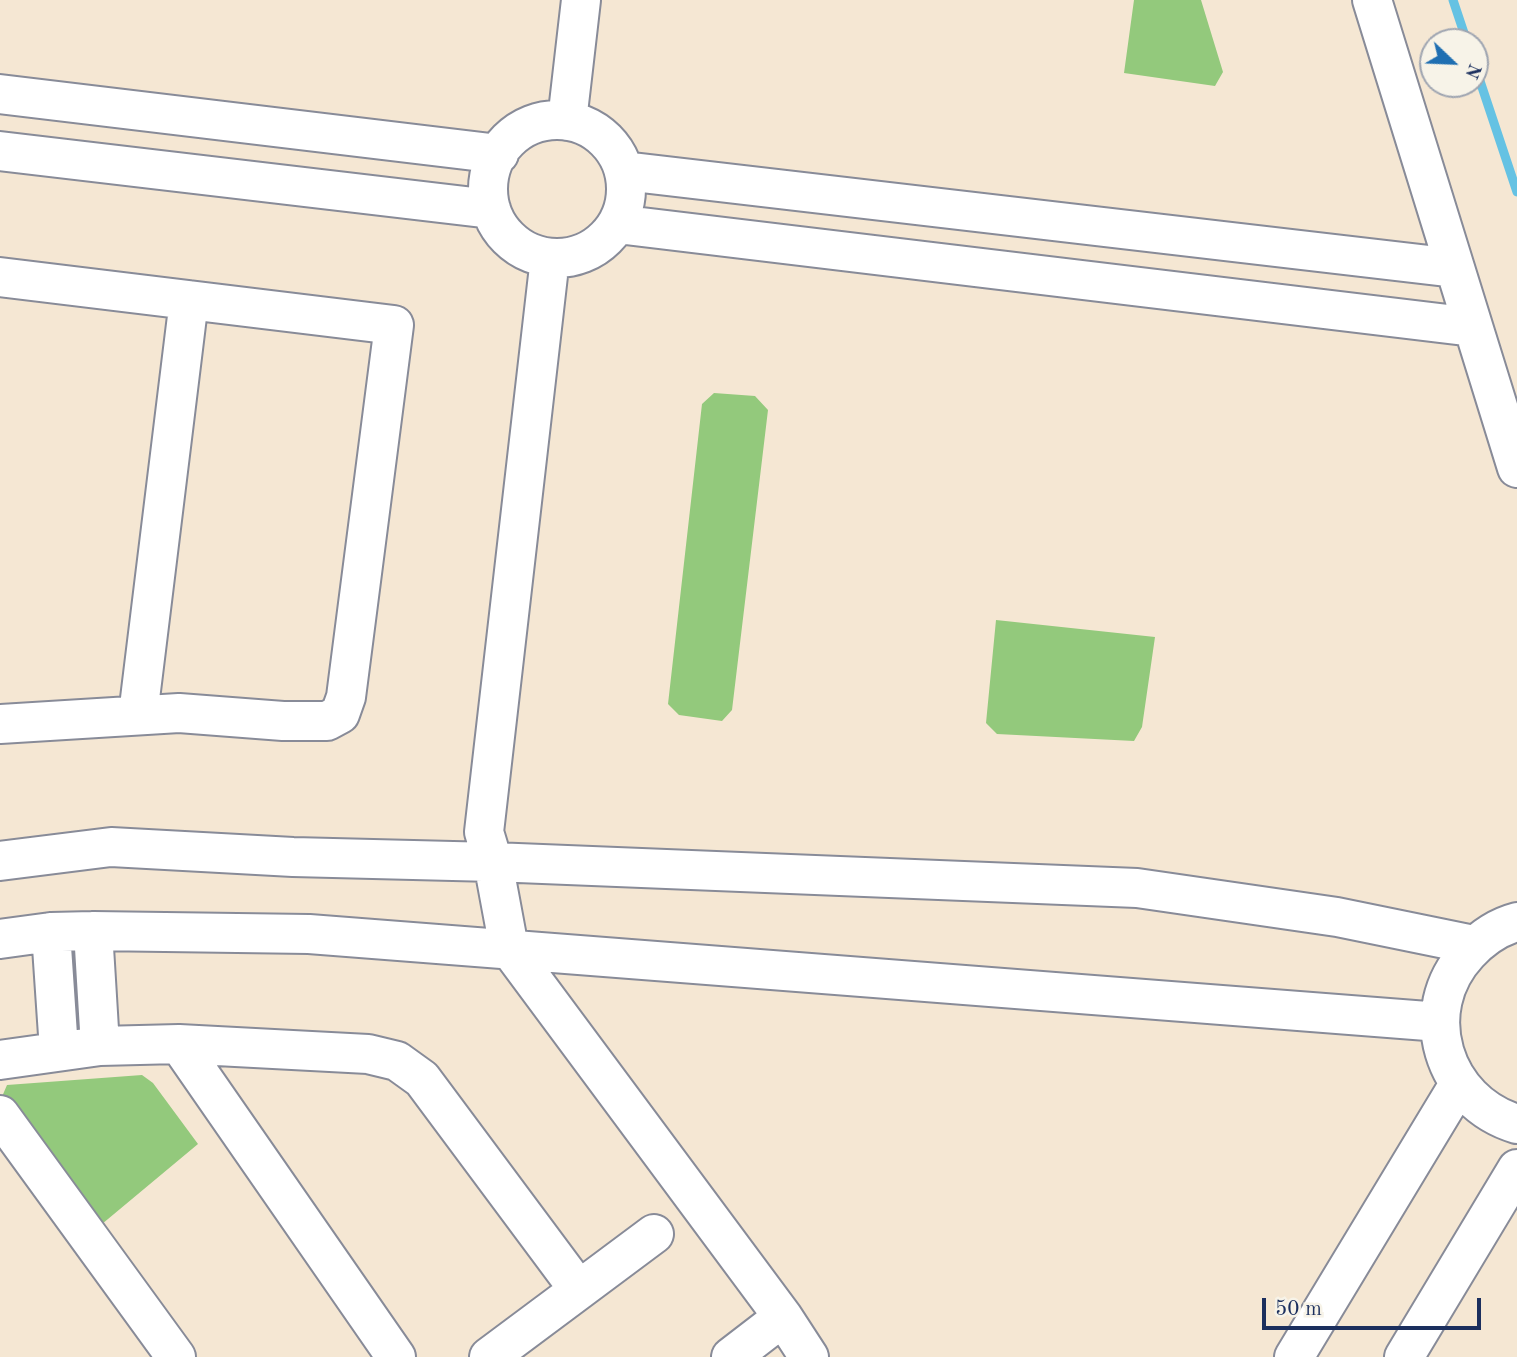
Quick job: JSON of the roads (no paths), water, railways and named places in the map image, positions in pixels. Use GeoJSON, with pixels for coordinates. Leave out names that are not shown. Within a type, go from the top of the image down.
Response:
{"type":"FeatureCollection","features":[{"type":"Feature","properties":{"kind":"street"},"geometry":{"type":"LineString","coordinates":[[567,121],[581,0]]}},
{"type":"Feature","properties":{"kind":"street"},"geometry":{"type":"LineString","coordinates":[[1372,0],[1517,468]]}},
{"type":"Feature","properties":{"kind":"street"},"geometry":{"type":"LineString","coordinates":[[491,209],[5,151],[9,95],[499,153]]}},
{"type":"Feature","properties":{"kind":"street"},"geometry":{"type":"LineString","coordinates":[[547,121],[567,121],[586,126],[603,137],[616,152],[624,171],[624,207],[617,224],[604,240],[588,251],[570,257],[550,258],[530,253],[513,243],[500,228],[491,209],[488,190],[491,171],[499,153],[511,138],[528,127],[547,121]]}},
{"type":"Feature","properties":{"kind":"street"},"geometry":{"type":"LineString","coordinates":[[624,171],[1455,268]]}},
{"type":"Feature","properties":{"kind":"street"},"geometry":{"type":"LineString","coordinates":[[617,224],[1473,327]]}},
{"type":"Feature","properties":{"kind":"street"},"geometry":{"type":"LineString","coordinates":[[550,258],[484,832],[493,862],[509,948],[783,1317],[809,1357]]}},
{"type":"Feature","properties":{"kind":"street"},"geometry":{"type":"LineString","coordinates":[[0,277],[394,325],[346,697],[340,714],[327,721],[283,721],[179,713],[0,724]]}},
{"type":"Feature","properties":{"kind":"street"},"geometry":{"type":"LineString","coordinates":[[138,715],[189,300]]}},
{"type":"Feature","properties":{"kind":"street"},"geometry":{"type":"LineString","coordinates":[[0,861],[111,847],[293,857],[493,862],[1137,888],[1337,916],[1474,945]]}},
{"type":"Feature","properties":{"kind":"street"},"geometry":{"type":"LineString","coordinates":[[1517,922],[1492,932],[1474,945],[1460,961],[1449,980],[1442,1001],[1440,1022],[1448,1065],[1459,1084],[1487,1111],[1517,1124]]}},
{"type":"Feature","properties":{"kind":"street"},"geometry":{"type":"LineString","coordinates":[[0,939],[93,930],[309,934],[1440,1022]]}},
{"type":"Feature","properties":{"kind":"street"},"geometry":{"type":"LineString","coordinates":[[93,930],[100,1046]]}},
{"type":"Feature","properties":{"kind":"street"},"geometry":{"type":"LineString","coordinates":[[51,932],[59,1050]]}},
{"type":"Feature","properties":{"kind":"street"},"geometry":{"type":"LineString","coordinates":[[179,1044],[396,1357]]}},
{"type":"Feature","properties":{"kind":"street"},"geometry":{"type":"LineString","coordinates":[[0,1060],[100,1046],[179,1044],[368,1054],[397,1061],[422,1079],[579,1290]]}},
{"type":"Feature","properties":{"kind":"street"},"geometry":{"type":"LineString","coordinates":[[1294,1357],[1459,1084]]}},
{"type":"Feature","properties":{"kind":"street"},"geometry":{"type":"LineString","coordinates":[[0,1115],[176,1357]]}},
{"type":"Feature","properties":{"kind":"street"},"geometry":{"type":"LineString","coordinates":[[1404,1357],[1517,1169]]}},
{"type":"Feature","properties":{"kind":"street"},"geometry":{"type":"LineString","coordinates":[[489,1357],[654,1234]]}},
{"type":"Feature","properties":{"kind":"street"},"geometry":{"type":"LineString","coordinates":[[731,1357],[783,1317]]}},
{"type":"Feature","properties":{"kind":"waterway"},"geometry":{"type":"LineString","coordinates":[[1453,0],[1462,28]]}},
{"type":"Feature","properties":{"kind":"waterway"},"geometry":{"type":"LineString","coordinates":[[1486,98],[1517,192]]}}]}
